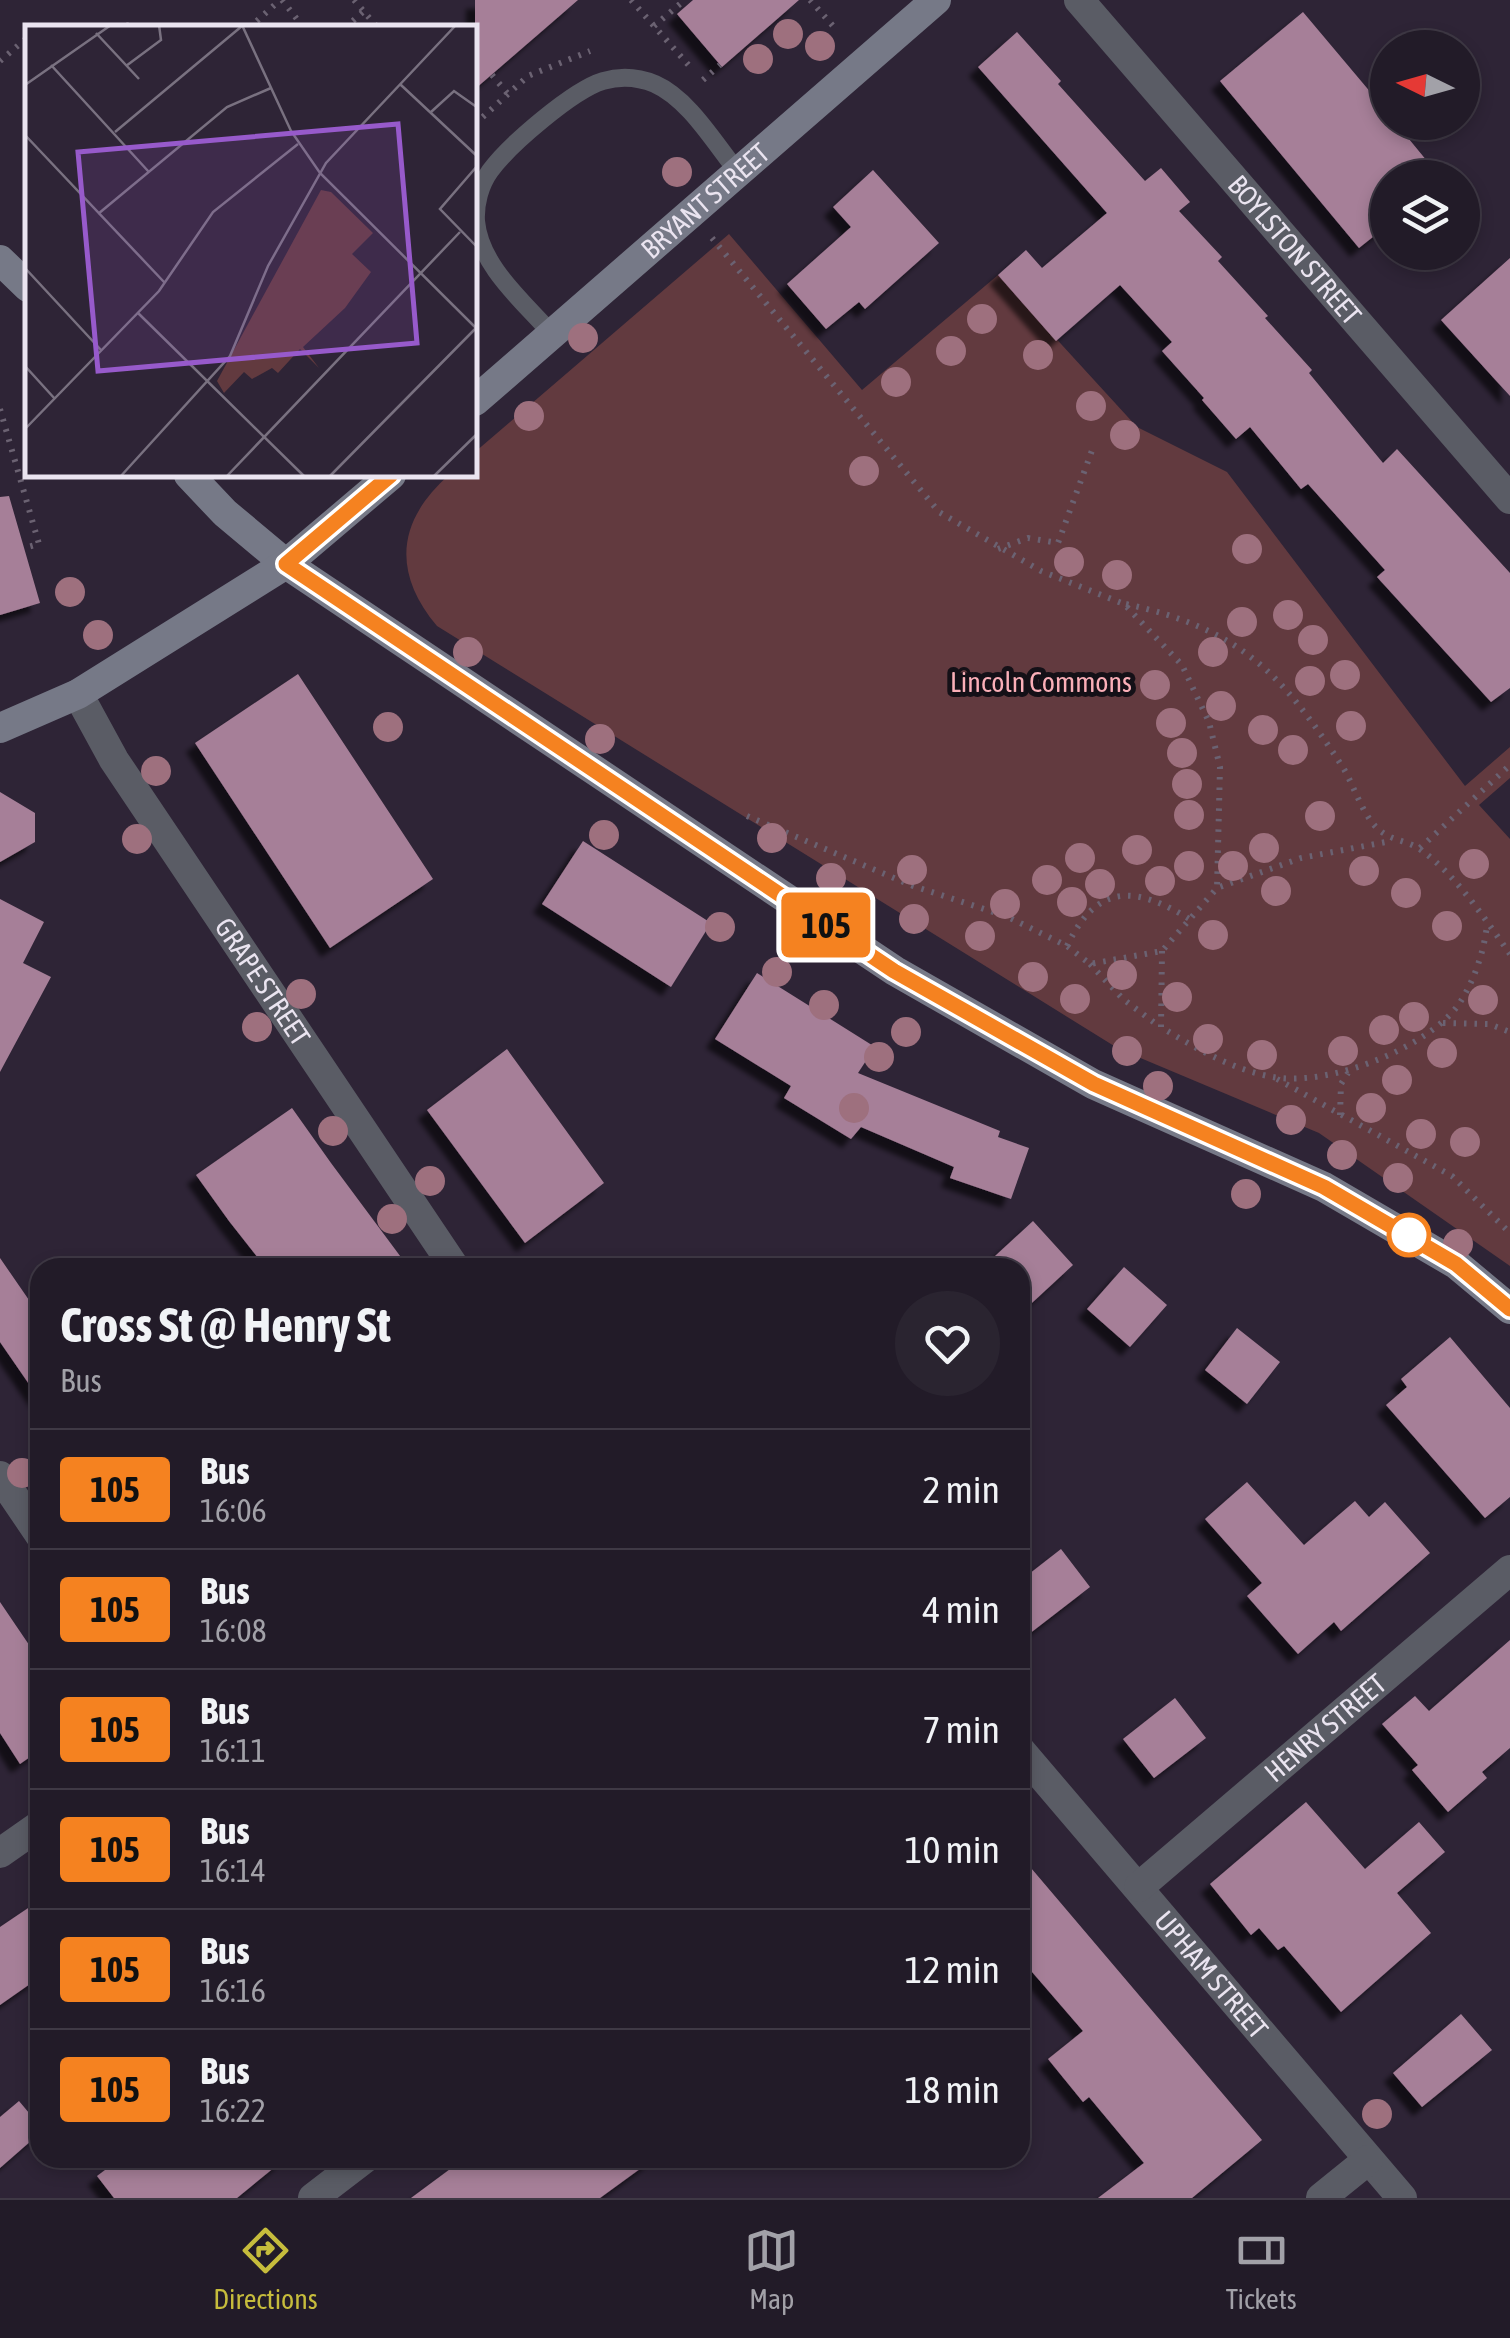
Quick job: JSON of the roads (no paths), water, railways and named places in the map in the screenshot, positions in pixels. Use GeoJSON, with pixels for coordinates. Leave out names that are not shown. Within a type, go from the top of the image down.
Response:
{"type":"FeatureCollection","features":[{"type":"Feature","properties":{"kind":"main road","name":"BRYANT STREET"},"geometry":{"type":"LineString","coordinates":[[478,398],[936,0]]}},
{"type":"Feature","properties":{"kind":"main road"},"geometry":{"type":"LineString","coordinates":[[0,260],[25,285]]}},
{"type":"Feature","properties":{"kind":"main road"},"geometry":{"type":"LineString","coordinates":[[192,478],[224,513],[286,564],[894,971],[1094,1084],[1324,1187],[1456,1264],[1510,1309]]}},
{"type":"Feature","properties":{"kind":"main road"},"geometry":{"type":"LineString","coordinates":[[0,728],[78,694],[286,564],[386,478]]}},
{"type":"Feature","properties":{"kind":"street","name":"BOYLSTON STREET"},"geometry":{"type":"LineString","coordinates":[[1079,0],[1510,499]]}},
{"type":"Feature","properties":{"kind":"street","name":"GRAPE STREET"},"geometry":{"type":"LineString","coordinates":[[78,694],[114,760],[447,1258]]}},
{"type":"Feature","properties":{"kind":"street"},"geometry":{"type":"LineString","coordinates":[[0,1476],[30,1520]]}},
{"type":"Feature","properties":{"kind":"street","name":"HENRY STREET"},"geometry":{"type":"LineString","coordinates":[[1139,1886],[1510,1570]]}},
{"type":"Feature","properties":{"kind":"street","name":"UPHAM STREET"},"geometry":{"type":"LineString","coordinates":[[1030,1761],[1402,2198]]}},
{"type":"Feature","properties":{"kind":"street"},"geometry":{"type":"LineString","coordinates":[[0,1853],[30,1833]]}},
{"type":"Feature","properties":{"kind":"street"},"geometry":{"type":"LineString","coordinates":[[1321,2198],[1368,2160]]}},
{"type":"Feature","properties":{"kind":"street"},"geometry":{"type":"LineString","coordinates":[[313,2198],[352,2168]]}},
{"type":"Feature","properties":{"kind":"lane"},"geometry":{"type":"LineString","coordinates":[[478,196],[492,169],[549,117],[600,82],[645,81],[677,99],[738,172]]}},
{"type":"Feature","properties":{"kind":"lane"},"geometry":{"type":"LineString","coordinates":[[478,225],[486,255],[551,333]]}},
{"type":"Feature","properties":{"kind":"park label","name":"Lincoln Commons"},"geometry":{"type":"Point","coordinates":[1041,682]}}]}
